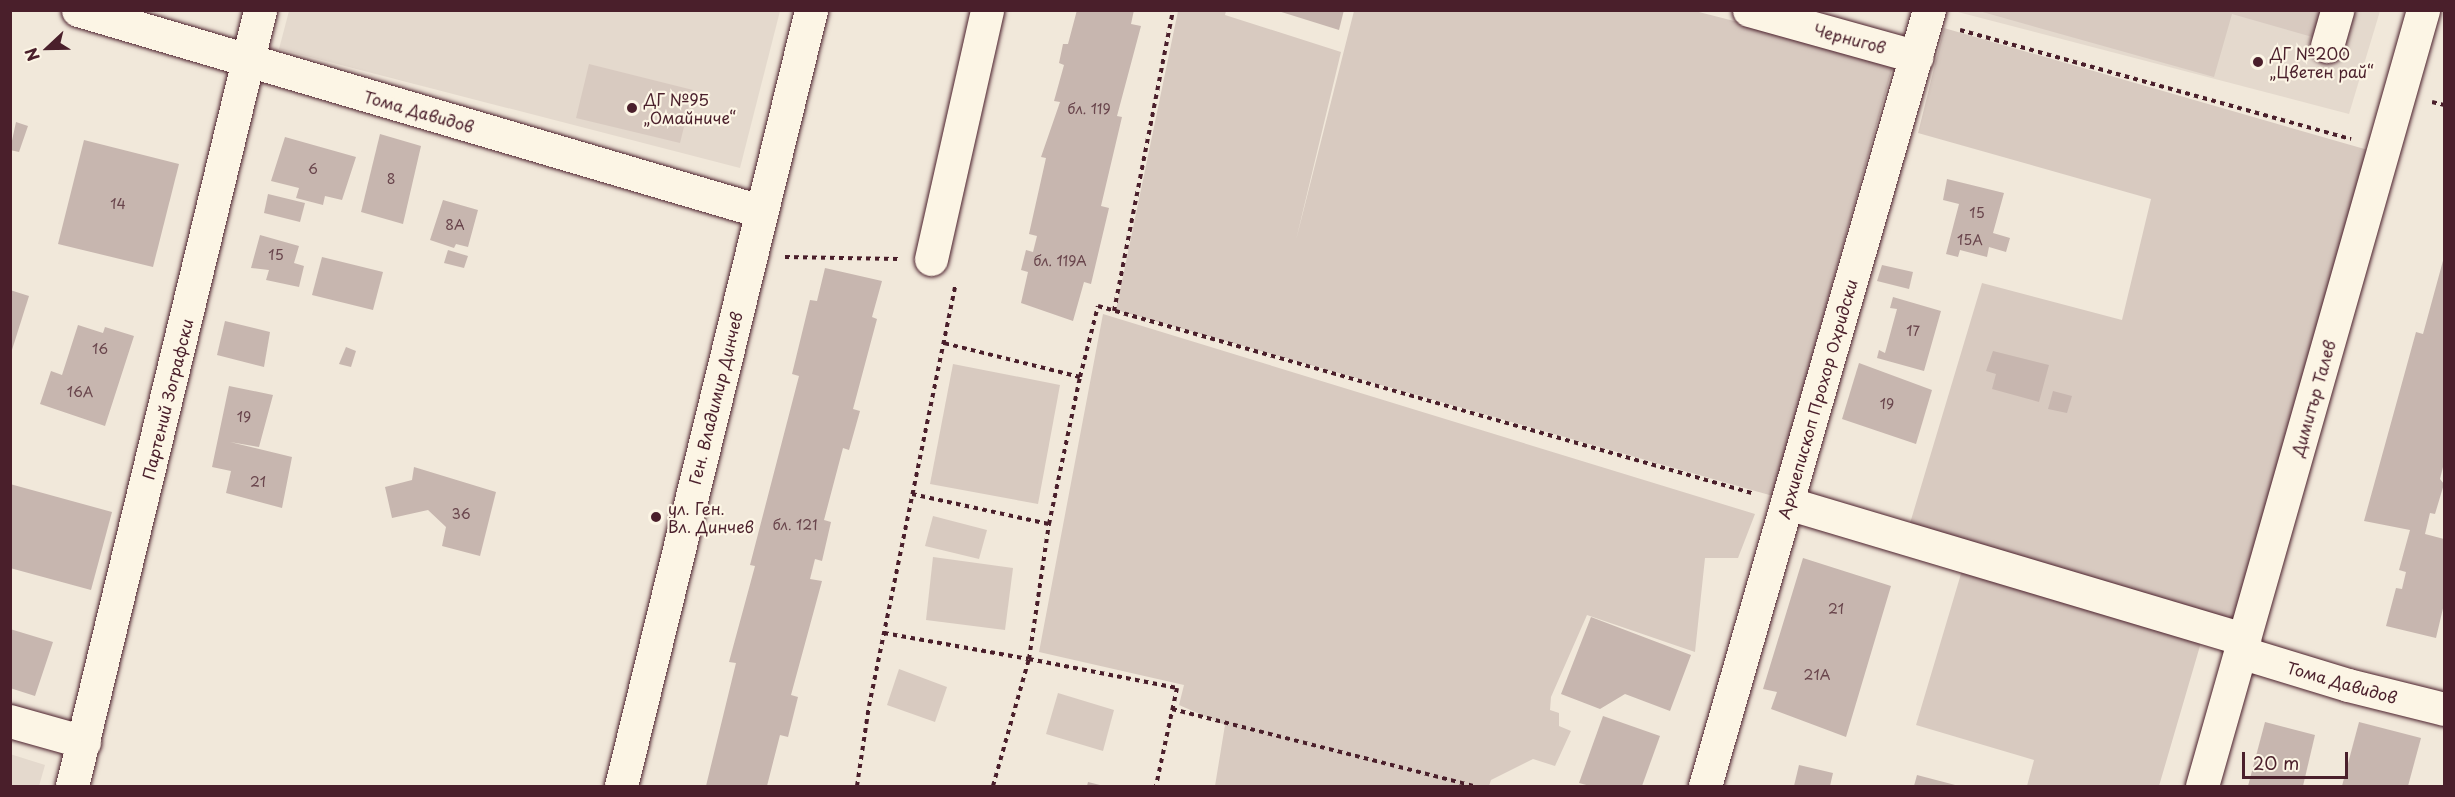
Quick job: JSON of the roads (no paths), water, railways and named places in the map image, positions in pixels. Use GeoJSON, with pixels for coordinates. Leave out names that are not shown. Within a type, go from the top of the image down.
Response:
{"type":"FeatureCollection","features":[{"type":"Feature","properties":{"kind":"street","name":"Тома Давидов"},"geometry":{"type":"LineString","coordinates":[[78,10],[248,62],[760,211]]}},
{"type":"Feature","properties":{"kind":"street","name":"Партений Зографски"},"geometry":{"type":"LineString","coordinates":[[72,786],[260,10]]}},
{"type":"Feature","properties":{"kind":"street","name":"Ген. Владимир Динчев"},"geometry":{"type":"LineString","coordinates":[[621,786],[811,10]]}},
{"type":"Feature","properties":{"kind":"street"},"geometry":{"type":"LineString","coordinates":[[931,259],[987,10]]}},
{"type":"Feature","properties":{"kind":"street","name":"Чернигов"},"geometry":{"type":"LineString","coordinates":[[1749,10],[1917,57]]}},
{"type":"Feature","properties":{"kind":"street"},"geometry":{"type":"LineString","coordinates":[[2327,46],[2337,10]]}},
{"type":"Feature","properties":{"kind":"street","name":"Димитър Талев"},"geometry":{"type":"LineString","coordinates":[[2202,786],[2423,10]]}},
{"type":"Feature","properties":{"kind":"street","name":"Архиепископ Прохор Охридски"},"geometry":{"type":"LineString","coordinates":[[1705,786],[1928,16]]}},
{"type":"Feature","properties":{"kind":"street","name":"Тома Давидов"},"geometry":{"type":"LineString","coordinates":[[1787,503],[2242,646],[2348,685],[2445,709]]}},
{"type":"Feature","properties":{"kind":"street"},"geometry":{"type":"LineString","coordinates":[[10,721],[84,742]]}},
{"type":"Feature","properties":{"kind":"place","name":"ДГ №200 „Цветен рай“"},"geometry":{"type":"Point","coordinates":[2258,62]}},
{"type":"Feature","properties":{"kind":"place","name":"ДГ №95 „Омайниче“"},"geometry":{"type":"Point","coordinates":[632,108]}},
{"type":"Feature","properties":{"kind":"place","name":"ул. Ген. Вл. Динчев"},"geometry":{"type":"Point","coordinates":[656,517]}}]}
